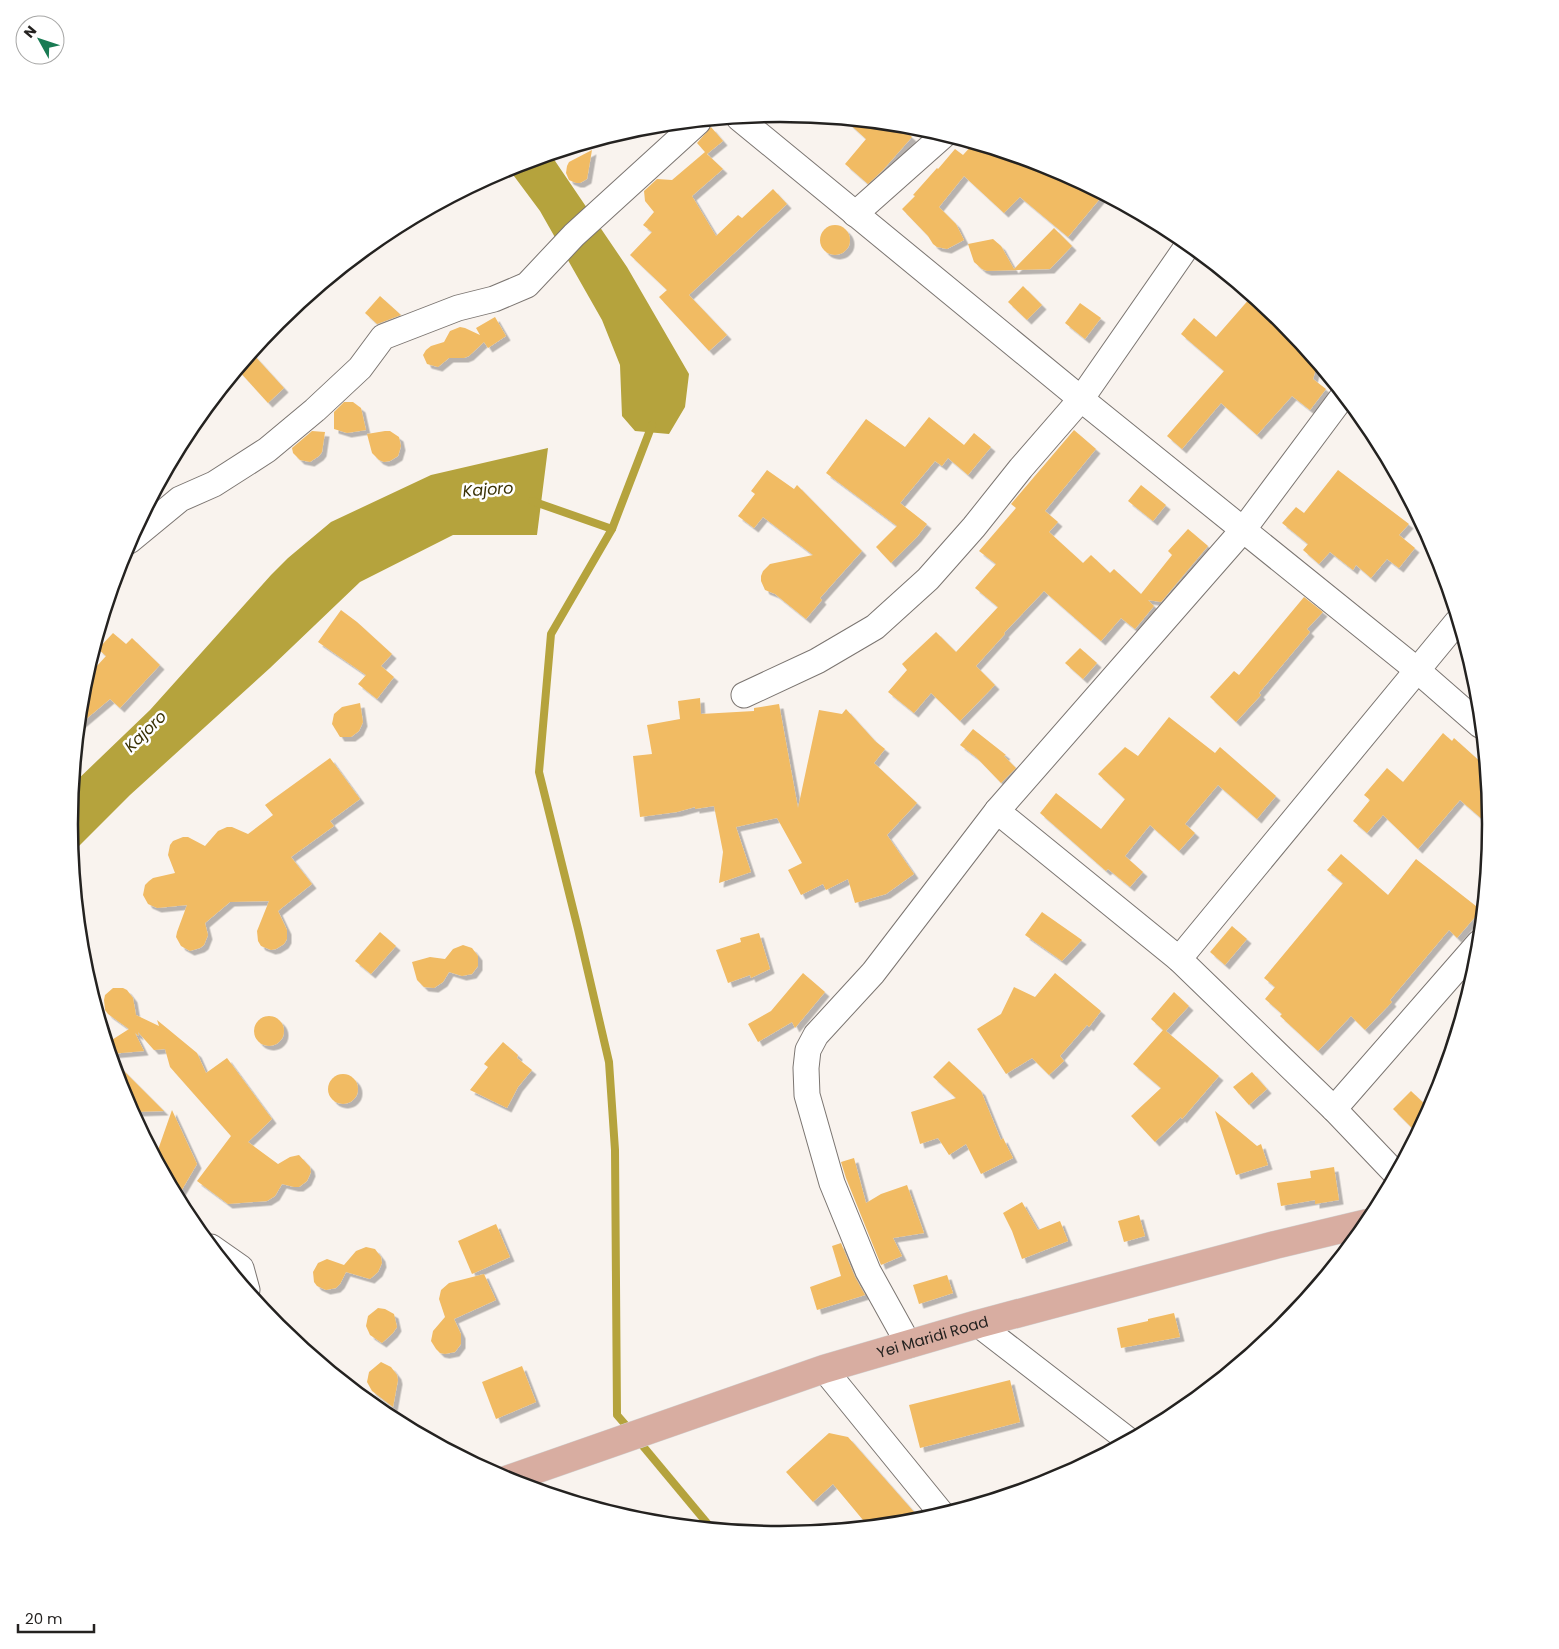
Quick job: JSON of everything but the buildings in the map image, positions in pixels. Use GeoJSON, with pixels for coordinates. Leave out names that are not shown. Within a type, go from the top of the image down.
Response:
{"type":"FeatureCollection","features":[{"type":"Feature","properties":{"kind":"main road","name":"Yei Maridi Road"},"geometry":{"type":"LineString","coordinates":[[518,1476],[824,1368],[978,1324],[1275,1245],[1355,1226]]}},
{"type":"Feature","properties":{"kind":"street"},"geometry":{"type":"LineString","coordinates":[[746,123],[1081,399],[1418,670],[1473,719]]}},
{"type":"Feature","properties":{"kind":"street"},"geometry":{"type":"LineString","coordinates":[[143,529],[180,498],[214,484],[267,450],[315,410],[360,368],[384,337],[458,308],[494,299],[527,285],[574,234],[691,129]]}},
{"type":"Feature","properties":{"kind":"street"},"geometry":{"type":"LineString","coordinates":[[855,214],[937,141]]}},
{"type":"Feature","properties":{"kind":"street"},"geometry":{"type":"LineString","coordinates":[[744,695],[817,661],[875,627],[928,579],[1081,399],[1184,251]]}},
{"type":"Feature","properties":{"kind":"street"},"geometry":{"type":"LineString","coordinates":[[909,1345],[868,1271],[832,1183],[807,1095],[806,1068],[808,1050],[816,1035],[890,952],[997,810],[1243,530],[1339,401]]}},
{"type":"Feature","properties":{"kind":"street"},"geometry":{"type":"LineString","coordinates":[[1179,959],[1453,627]]}},
{"type":"Feature","properties":{"kind":"street"},"geometry":{"type":"LineString","coordinates":[[997,810],[1179,959],[1334,1109],[1391,1169]]}},
{"type":"Feature","properties":{"kind":"street"},"geometry":{"type":"LineString","coordinates":[[1334,1109],[1469,953]]}},
{"type":"Feature","properties":{"kind":"street"},"geometry":{"type":"LineString","coordinates":[[229,1259],[242,1268],[244,1278]]}},
{"type":"Feature","properties":{"kind":"street"},"geometry":{"type":"LineString","coordinates":[[978,1324],[1123,1436]]}},
{"type":"Feature","properties":{"kind":"street"},"geometry":{"type":"LineString","coordinates":[[824,1368],[937,1508]]}},
{"type":"Feature","properties":{"kind":"water"},"geometry":{"type":"Polygon","coordinates":[[[554,160],[627,267],[689,374],[685,407],[669,434],[635,431],[622,416],[620,365],[602,320],[540,211],[513,175],[554,160]]]}},
{"type":"Feature","properties":{"kind":"water"},"geometry":{"type":"Polygon","coordinates":[[[548,448],[537,535],[453,535],[360,582],[270,668],[130,795],[78,847],[79,778],[150,710],[271,575],[331,522],[431,475],[548,448]]]}},
{"type":"Feature","properties":{"kind":"waterway"},"geometry":{"type":"LineString","coordinates":[[630,1430],[617,1415],[615,1150],[609,1062],[539,772],[551,634],[612,529],[652,425]]}},
{"type":"Feature","properties":{"kind":"waterway","name":"Kajoro"},"geometry":{"type":"LineString","coordinates":[[532,501],[612,529]]}},
{"type":"Feature","properties":{"kind":"waterway"},"geometry":{"type":"LineString","coordinates":[[637,1439],[706,1522]]}}]}
